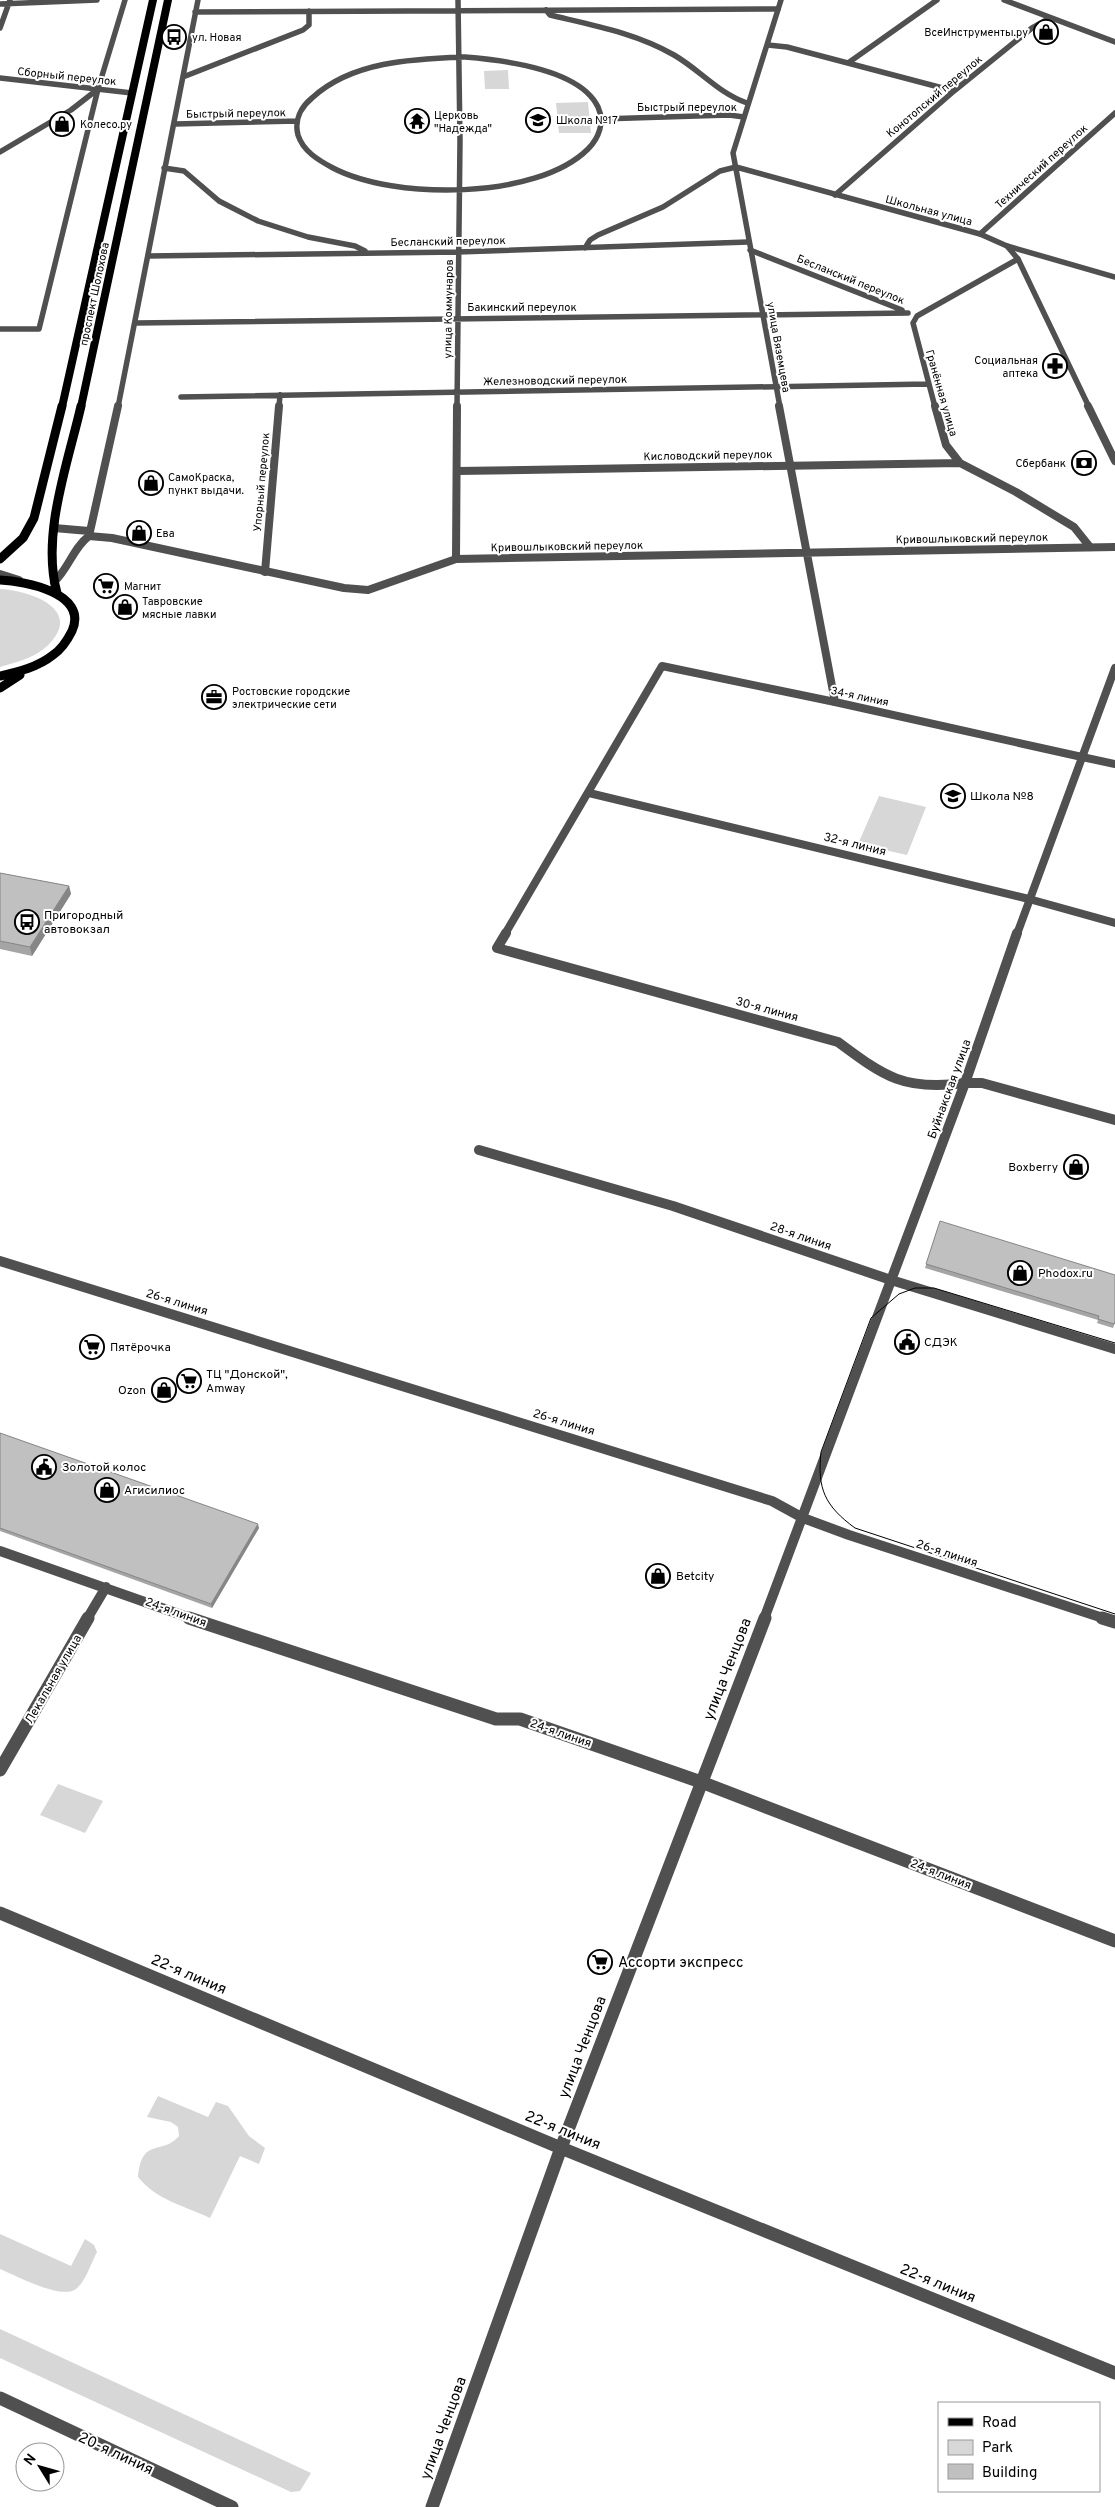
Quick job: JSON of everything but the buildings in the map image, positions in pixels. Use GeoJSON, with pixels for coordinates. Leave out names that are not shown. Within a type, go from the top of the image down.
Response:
{"type":"FeatureCollection","features":[{"type":"Feature","properties":{"kind":"main road","name":"проспект Шолохова"},"geometry":{"type":"LineString","coordinates":[[0,559],[21,542],[33,526],[82,326],[153,0]]}},
{"type":"Feature","properties":{"kind":"main road","name":"проспект Шолохова"},"geometry":{"type":"LineString","coordinates":[[57,594],[54,582],[54,528],[100,326],[168,0]]}},
{"type":"Feature","properties":{"kind":"main road"},"geometry":{"type":"LineString","coordinates":[[0,580],[22,581],[41,586],[57,594],[67,602],[73,613],[72,632],[66,643],[55,654],[0,688]]}},
{"type":"Feature","properties":{"kind":"main road"},"geometry":{"type":"LineString","coordinates":[[0,676],[35,666]]}},
{"type":"Feature","properties":{"kind":"street"},"geometry":{"type":"LineString","coordinates":[[0,4],[10,2],[97,0]]}},
{"type":"Feature","properties":{"kind":"street"},"geometry":{"type":"LineString","coordinates":[[0,329],[39,329],[98,90],[125,0]]}},
{"type":"Feature","properties":{"kind":"street"},"geometry":{"type":"LineString","coordinates":[[54,582],[62,576],[75,548],[89,534],[136,322],[164,168],[175,124],[198,0]]}},
{"type":"Feature","properties":{"kind":"street","name":"улица Коммунаров"},"geometry":{"type":"LineString","coordinates":[[456,559],[460,58],[458,0]]}},
{"type":"Feature","properties":{"kind":"street","name":"улица Вяземцева"},"geometry":{"type":"LineString","coordinates":[[781,0],[768,45],[747,103],[733,153],[789,465],[809,553],[835,702]]}},
{"type":"Feature","properties":{"kind":"street"},"geometry":{"type":"LineString","coordinates":[[848,63],[937,0]]}},
{"type":"Feature","properties":{"kind":"street"},"geometry":{"type":"LineString","coordinates":[[1004,0],[1115,42]]}},
{"type":"Feature","properties":{"kind":"street"},"geometry":{"type":"LineString","coordinates":[[0,28],[10,2]]}},
{"type":"Feature","properties":{"kind":"street"},"geometry":{"type":"LineString","coordinates":[[195,12],[778,8]]}},
{"type":"Feature","properties":{"kind":"street"},"geometry":{"type":"LineString","coordinates":[[546,9],[550,15],[602,26],[654,44],[694,67],[722,94],[747,103]]}},
{"type":"Feature","properties":{"kind":"street"},"geometry":{"type":"LineString","coordinates":[[183,77],[303,30],[309,25],[309,11]]}},
{"type":"Feature","properties":{"kind":"street","name":"Конотопский переулок"},"geometry":{"type":"LineString","coordinates":[[835,195],[954,91],[1032,28],[1050,18]]}},
{"type":"Feature","properties":{"kind":"street"},"geometry":{"type":"LineString","coordinates":[[768,45],[787,47],[954,91]]}},
{"type":"Feature","properties":{"kind":"street"},"geometry":{"type":"LineString","coordinates":[[460,58],[485,58],[544,70],[570,82],[588,94],[598,108],[601,119],[595,141],[582,154],[564,165],[517,182],[458,189],[396,186],[349,175],[330,167],[313,156],[301,143],[297,132],[297,121],[302,108],[311,97],[331,83],[349,75],[404,61],[460,58]]}},
{"type":"Feature","properties":{"kind":"street","name":"Сборный переулок"},"geometry":{"type":"LineString","coordinates":[[0,78],[132,93]]}},
{"type":"Feature","properties":{"kind":"street"},"geometry":{"type":"LineString","coordinates":[[0,152],[71,110],[98,90]]}},
{"type":"Feature","properties":{"kind":"street","name":"Технический переулок"},"geometry":{"type":"LineString","coordinates":[[980,234],[1115,112]]}},
{"type":"Feature","properties":{"kind":"street","name":"Быстрый переулок"},"geometry":{"type":"LineString","coordinates":[[601,119],[729,115],[744,117]]}},
{"type":"Feature","properties":{"kind":"street","name":"Быстрый переулок"},"geometry":{"type":"LineString","coordinates":[[175,124],[297,121]]}},
{"type":"Feature","properties":{"kind":"street"},"geometry":{"type":"LineString","coordinates":[[585,248],[590,240],[598,235],[663,207],[720,171],[736,167]]}},
{"type":"Feature","properties":{"kind":"street","name":"Школьная улица"},"geometry":{"type":"LineString","coordinates":[[736,167],[980,234],[1007,246],[1115,277]]}},
{"type":"Feature","properties":{"kind":"street"},"geometry":{"type":"LineString","coordinates":[[164,168],[184,171],[219,201],[258,221],[308,237],[363,248],[367,253]]}},
{"type":"Feature","properties":{"kind":"street","name":"Бесланский переулок"},"geometry":{"type":"LineString","coordinates":[[148,256],[749,246],[917,316]]}},
{"type":"Feature","properties":{"kind":"street"},"geometry":{"type":"LineString","coordinates":[[1007,246],[1018,259],[1115,461]]}},
{"type":"Feature","properties":{"kind":"street"},"geometry":{"type":"LineString","coordinates":[[917,316],[1018,259]]}},
{"type":"Feature","properties":{"kind":"street","name":"Бакинский переулок"},"geometry":{"type":"LineString","coordinates":[[136,322],[908,312]]}},
{"type":"Feature","properties":{"kind":"street","name":"Гранённая улица"},"geometry":{"type":"LineString","coordinates":[[917,316],[913,323],[946,445],[960,463],[1016,492],[1074,528],[1090,547]]}},
{"type":"Feature","properties":{"kind":"street","name":"Железноводский переулок"},"geometry":{"type":"LineString","coordinates":[[182,397],[928,384]]}},
{"type":"Feature","properties":{"kind":"street","name":"Упорный переулок"},"geometry":{"type":"LineString","coordinates":[[265,572],[280,395]]}},
{"type":"Feature","properties":{"kind":"street","name":"Кисловодский переулок"},"geometry":{"type":"LineString","coordinates":[[457,471],[960,463]]}},
{"type":"Feature","properties":{"kind":"street","name":"Кривошлыковский переулок"},"geometry":{"type":"LineString","coordinates":[[54,528],[112,538],[344,588],[368,590],[456,559],[1115,547]]}},
{"type":"Feature","properties":{"kind":"street"},"geometry":{"type":"LineString","coordinates":[[0,574],[22,581]]}},
{"type":"Feature","properties":{"kind":"street","name":"34-я линия"},"geometry":{"type":"LineString","coordinates":[[589,792],[662,666],[1115,764]]}},
{"type":"Feature","properties":{"kind":"street","name":"Буйнакская улица"},"geometry":{"type":"LineString","coordinates":[[803,1518],[965,1083],[1029,899],[1115,668]]}},
{"type":"Feature","properties":{"kind":"street","name":"30-я линия"},"geometry":{"type":"LineString","coordinates":[[589,792],[497,948],[838,1042],[882,1074],[901,1084],[938,1088],[965,1083],[982,1083],[1115,1120]]}},
{"type":"Feature","properties":{"kind":"street","name":"32-я линия"},"geometry":{"type":"LineString","coordinates":[[589,792],[1029,899],[1115,922]]}},
{"type":"Feature","properties":{"kind":"street","name":"28-я линия"},"geometry":{"type":"LineString","coordinates":[[479,1150],[673,1206],[891,1280],[1115,1349]]}},
{"type":"Feature","properties":{"kind":"street","name":"26-я линия"},"geometry":{"type":"LineString","coordinates":[[0,1261],[772,1502],[803,1518],[880,1546],[1115,1622]]}},
{"type":"Feature","properties":{"kind":"street","name":"улица Ченцова"},"geometry":{"type":"LineString","coordinates":[[432,2507],[561,2148],[803,1518]]}},
{"type":"Feature","properties":{"kind":"street","name":"24-я линия"},"geometry":{"type":"LineString","coordinates":[[0,1550],[277,1648],[496,1719],[520,1719],[700,1782],[1115,1941]]}},
{"type":"Feature","properties":{"kind":"street","name":"Лекальная улица"},"geometry":{"type":"LineString","coordinates":[[0,1770],[106,1588]]}},
{"type":"Feature","properties":{"kind":"street","name":"22-я линия"},"geometry":{"type":"LineString","coordinates":[[0,1913],[561,2148],[1115,2373]]}},
{"type":"Feature","properties":{"kind":"street","name":"20-я линия"},"geometry":{"type":"LineString","coordinates":[[0,2398],[232,2507]]}},
{"type":"Feature","properties":{"kind":"green space"},"geometry":{"type":"Polygon","coordinates":[[[508,70],[509,89],[485,89],[484,71],[508,70]]]}},
{"type":"Feature","properties":{"kind":"green space"},"geometry":{"type":"Polygon","coordinates":[[[588,102],[591,133],[559,133],[556,103],[588,102]]]}},
{"type":"Feature","properties":{"kind":"green space"},"geometry":{"type":"Polygon","coordinates":[[[0,589],[36,597],[55,610],[60,619],[59,630],[51,642],[40,652],[0,667],[0,589]]]}},
{"type":"Feature","properties":{"kind":"green space"},"geometry":{"type":"Polygon","coordinates":[[[879,796],[926,807],[907,855],[858,844],[879,796]]]}},
{"type":"Feature","properties":{"kind":"green space"},"geometry":{"type":"Polygon","coordinates":[[[58,1784],[103,1801],[85,1833],[40,1815],[58,1784]]]}},
{"type":"Feature","properties":{"kind":"green space"},"geometry":{"type":"Polygon","coordinates":[[[158,2096],[208,2117],[216,2102],[228,2106],[249,2136],[265,2148],[259,2164],[240,2156],[210,2218],[162,2197],[145,2185],[138,2177],[140,2164],[148,2151],[173,2142],[179,2136],[178,2127],[171,2122],[147,2117],[158,2096]]]}},
{"type":"Feature","properties":{"kind":"green space"},"geometry":{"type":"Polygon","coordinates":[[[0,2234],[71,2266],[85,2239],[94,2245],[97,2252],[80,2286],[69,2292],[60,2292],[39,2286],[0,2269],[0,2234]]]}},
{"type":"Feature","properties":{"kind":"green space"},"geometry":{"type":"Polygon","coordinates":[[[0,2329],[311,2473],[300,2491],[291,2492],[0,2358],[0,2329]]]}},
{"type":"Feature","properties":{"kind":"tram line"},"geometry":{"type":"LineString","coordinates":[[1115,1343],[934,1288],[915,1288],[899,1294],[871,1318],[821,1452],[820,1465],[820,1476],[825,1496],[836,1512],[855,1528],[1115,1614]]}},
{"type":"Feature","properties":{"kind":"place","name":"ВсеИнструменты.ру"},"geometry":{"type":"Point","coordinates":[1046,32]}},
{"type":"Feature","properties":{"kind":"place","name":"ул. Новая"},"geometry":{"type":"Point","coordinates":[174,37]}},
{"type":"Feature","properties":{"kind":"place","name":"Школа №17"},"geometry":{"type":"Point","coordinates":[538,120]}},
{"type":"Feature","properties":{"kind":"place","name":"Церковь \"Надежда\""},"geometry":{"type":"Point","coordinates":[417,121]}},
{"type":"Feature","properties":{"kind":"place","name":"Колесо.ру"},"geometry":{"type":"Point","coordinates":[62,124]}},
{"type":"Feature","properties":{"kind":"place","name":"Социальная аптека"},"geometry":{"type":"Point","coordinates":[1055,366]}},
{"type":"Feature","properties":{"kind":"place","name":"Сбербанк"},"geometry":{"type":"Point","coordinates":[1084,463]}},
{"type":"Feature","properties":{"kind":"place","name":"СамоКраска, пункт выдачи."},"geometry":{"type":"Point","coordinates":[151,483]}},
{"type":"Feature","properties":{"kind":"place","name":"Ева"},"geometry":{"type":"Point","coordinates":[139,533]}},
{"type":"Feature","properties":{"kind":"place","name":"Магнит"},"geometry":{"type":"Point","coordinates":[106,586]}},
{"type":"Feature","properties":{"kind":"place","name":"Тавровские мясные лавки"},"geometry":{"type":"Point","coordinates":[125,607]}},
{"type":"Feature","properties":{"kind":"place","name":"Ростовские городские электрические сети"},"geometry":{"type":"Point","coordinates":[214,697]}},
{"type":"Feature","properties":{"kind":"place","name":"Школа №8"},"geometry":{"type":"Point","coordinates":[953,796]}},
{"type":"Feature","properties":{"kind":"place","name":"Пригородный автовокзал"},"geometry":{"type":"Point","coordinates":[27,922]}},
{"type":"Feature","properties":{"kind":"place","name":"Boxberry"},"geometry":{"type":"Point","coordinates":[1076,1167]}},
{"type":"Feature","properties":{"kind":"place","name":"Phodox.ru"},"geometry":{"type":"Point","coordinates":[1020,1273]}},
{"type":"Feature","properties":{"kind":"place","name":"СДЭК"},"geometry":{"type":"Point","coordinates":[907,1342]}},
{"type":"Feature","properties":{"kind":"place","name":"Пятёрочка"},"geometry":{"type":"Point","coordinates":[92,1347]}},
{"type":"Feature","properties":{"kind":"place","name":"ТЦ \"Донской\", Amway"},"geometry":{"type":"Point","coordinates":[189,1381]}},
{"type":"Feature","properties":{"kind":"place","name":"Ozon"},"geometry":{"type":"Point","coordinates":[164,1390]}},
{"type":"Feature","properties":{"kind":"place","name":"Золотой колос"},"geometry":{"type":"Point","coordinates":[44,1467]}},
{"type":"Feature","properties":{"kind":"place","name":"Агисилиос"},"geometry":{"type":"Point","coordinates":[107,1490]}},
{"type":"Feature","properties":{"kind":"place","name":"Betcity"},"geometry":{"type":"Point","coordinates":[658,1576]}},
{"type":"Feature","properties":{"kind":"place","name":"Ассорти экспресс"},"geometry":{"type":"Point","coordinates":[600,1962]}}]}
